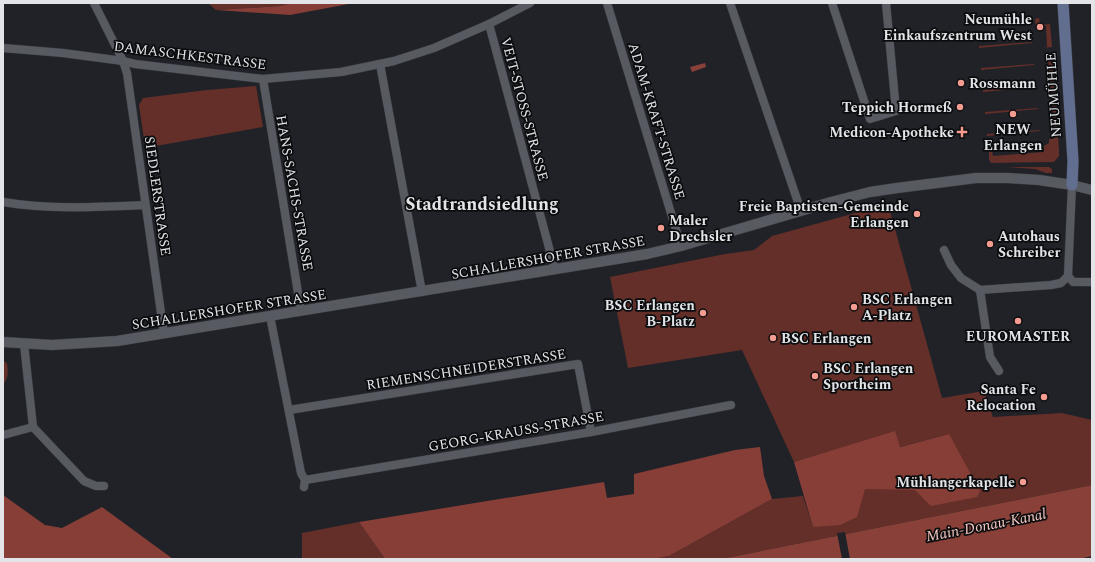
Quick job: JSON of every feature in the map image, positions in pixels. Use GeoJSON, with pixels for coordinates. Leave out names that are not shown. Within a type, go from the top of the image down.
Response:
{"type":"FeatureCollection","features":[{"type":"Feature","properties":{"kind":"main road","name":"NEUMÜHLE"},"geometry":{"type":"LineString","coordinates":[[1062,3],[1073,161],[1072,185]]}},
{"type":"Feature","properties":{"kind":"street","name":"SIEDLERSTRASSE"},"geometry":{"type":"LineString","coordinates":[[94,3],[123,61],[127,73],[164,334]]}},
{"type":"Feature","properties":{"kind":"street","name":"DAMASCHKESTRASSE"},"geometry":{"type":"LineString","coordinates":[[3,48],[63,53],[135,64],[262,79],[341,72],[410,56],[434,48],[489,24],[530,3]]}},
{"type":"Feature","properties":{"kind":"street","name":"ADAM-KRAFT-STRASSE"},"geometry":{"type":"LineString","coordinates":[[607,3],[681,246]]}},
{"type":"Feature","properties":{"kind":"street"},"geometry":{"type":"LineString","coordinates":[[730,3],[801,211]]}},
{"type":"Feature","properties":{"kind":"street"},"geometry":{"type":"LineString","coordinates":[[832,3],[870,119],[896,111],[886,3]]}},
{"type":"Feature","properties":{"kind":"street","name":"VEIT-STOSS-STRASSE"},"geometry":{"type":"LineString","coordinates":[[489,24],[555,270]]}},
{"type":"Feature","properties":{"kind":"street"},"geometry":{"type":"LineString","coordinates":[[380,64],[422,292]]}},
{"type":"Feature","properties":{"kind":"street","name":"HANS-SACHS-STRASSE"},"geometry":{"type":"LineString","coordinates":[[262,79],[301,311]]}},
{"type":"Feature","properties":{"kind":"street","name":"SCHALLERSHOFER STRASSE"},"geometry":{"type":"LineString","coordinates":[[3,342],[52,345],[90,344],[117,341],[555,270],[647,254],[681,246],[870,192],[976,178],[1030,179],[1072,185],[1092,190]]}},
{"type":"Feature","properties":{"kind":"street"},"geometry":{"type":"LineString","coordinates":[[1072,185],[1068,276],[1073,282],[1092,282]]}},
{"type":"Feature","properties":{"kind":"street"},"geometry":{"type":"LineString","coordinates":[[3,202],[41,207],[82,208],[145,205]]}},
{"type":"Feature","properties":{"kind":"street"},"geometry":{"type":"LineString","coordinates":[[944,250],[951,265],[960,278],[980,290],[1051,286],[1062,282],[1068,276]]}},
{"type":"Feature","properties":{"kind":"street"},"geometry":{"type":"LineString","coordinates":[[980,290],[990,357],[999,371]]}},
{"type":"Feature","properties":{"kind":"street","name":"GEORG-KRAUSS-STRASSE"},"geometry":{"type":"LineString","coordinates":[[270,316],[304,483],[591,432],[731,405]]}},
{"type":"Feature","properties":{"kind":"street"},"geometry":{"type":"LineString","coordinates":[[24,344],[33,427],[84,481],[96,486],[104,486]]}},
{"type":"Feature","properties":{"kind":"street","name":"RIEMENSCHNEIDERSTRASSE"},"geometry":{"type":"LineString","coordinates":[[289,410],[578,364],[591,432]]}},
{"type":"Feature","properties":{"kind":"street"},"geometry":{"type":"LineString","coordinates":[[3,435],[33,427]]}},
{"type":"Feature","properties":{"kind":"shaded area"},"geometry":{"type":"Polygon","coordinates":[[[208,3],[291,3],[280,6],[216,10],[208,3]]]}},
{"type":"Feature","properties":{"kind":"shaded area"},"geometry":{"type":"Polygon","coordinates":[[[291,3],[354,3],[290,15],[216,10],[280,6],[291,3]]]}},
{"type":"Feature","properties":{"kind":"shaded area"},"geometry":{"type":"Polygon","coordinates":[[[1039,18],[1040,25],[1050,24],[1052,47],[1042,48],[1047,47],[1046,26],[1036,26],[1035,19],[1039,18]]]}},
{"type":"Feature","properties":{"kind":"shaded area"},"geometry":{"type":"Polygon","coordinates":[[[1026,19],[1027,22],[985,25],[985,23],[1026,19]]]}},
{"type":"Feature","properties":{"kind":"shaded area"},"geometry":{"type":"Polygon","coordinates":[[[1032,43],[979,48],[979,46],[1032,43]]]}},
{"type":"Feature","properties":{"kind":"shaded area"},"geometry":{"type":"Polygon","coordinates":[[[1052,57],[1059,156],[1054,162],[991,163],[989,159],[989,150],[992,150],[993,156],[1044,152],[1044,146],[1049,143],[1049,139],[1055,138],[1048,58],[1043,58],[1052,57]]]}},
{"type":"Feature","properties":{"kind":"shaded area"},"geometry":{"type":"Polygon","coordinates":[[[1034,65],[981,70],[981,68],[1034,65]]]}},
{"type":"Feature","properties":{"kind":"shaded area"},"geometry":{"type":"Polygon","coordinates":[[[256,86],[263,127],[150,147],[145,146],[139,105],[143,98],[256,86]]]}},
{"type":"Feature","properties":{"kind":"shaded area"},"geometry":{"type":"Polygon","coordinates":[[[1036,87],[983,92],[983,90],[1036,87]]]}},
{"type":"Feature","properties":{"kind":"shaded area"},"geometry":{"type":"Polygon","coordinates":[[[1038,109],[985,114],[985,112],[1038,109]]]}},
{"type":"Feature","properties":{"kind":"shaded area"},"geometry":{"type":"Polygon","coordinates":[[[1040,131],[987,136],[987,134],[1040,131]]]}},
{"type":"Feature","properties":{"kind":"shaded area"},"geometry":{"type":"Polygon","coordinates":[[[1007,167],[1049,167],[1052,169],[1052,173],[1046,173],[1035,169],[1007,167]]]}},
{"type":"Feature","properties":{"kind":"shaded area","name":"BSC Erlangen"},"geometry":{"type":"Polygon","coordinates":[[[888,204],[942,398],[984,391],[993,417],[1062,413],[1092,420],[1092,485],[721,559],[653,559],[669,556],[772,499],[803,496],[813,527],[858,491],[949,434],[899,447],[895,432],[794,462],[742,350],[628,368],[610,277],[725,254],[754,250],[772,236],[888,204]]]}},
{"type":"Feature","properties":{"kind":"shaded area"},"geometry":{"type":"Polygon","coordinates":[[[3,361],[7,363],[8,371],[7,377],[3,384],[3,361]]]}},
{"type":"Feature","properties":{"kind":"shaded area"},"geometry":{"type":"Polygon","coordinates":[[[895,431],[900,447],[949,434],[980,491],[977,497],[931,506],[915,490],[865,489],[857,517],[840,525],[813,527],[794,462],[895,431]]]}},
{"type":"Feature","properties":{"kind":"shaded area"},"geometry":{"type":"Polygon","coordinates":[[[760,447],[764,476],[772,499],[669,556],[653,559],[385,559],[359,522],[604,482],[607,498],[634,494],[634,474],[735,450],[760,447]]]}},
{"type":"Feature","properties":{"kind":"shaded area"},"geometry":{"type":"Polygon","coordinates":[[[3,495],[45,525],[62,528],[102,507],[173,559],[3,559],[3,495]]]}},
{"type":"Feature","properties":{"kind":"shaded area"},"geometry":{"type":"Polygon","coordinates":[[[359,522],[385,559],[302,559],[302,533],[359,522]]]}},
{"type":"Feature","properties":{"kind":"water"},"geometry":{"type":"Polygon","coordinates":[[[705,63],[706,67],[692,72],[690,67],[705,63]]]}},
{"type":"Feature","properties":{"kind":"water","name":"Main-Donau-Kanal"},"geometry":{"type":"Polygon","coordinates":[[[1092,485],[1092,556],[1079,559],[721,559],[1092,485]]]}},
{"type":"Feature","properties":{"kind":"pier"},"geometry":{"type":"Polygon","coordinates":[[[845,532],[850,559],[842,559],[837,533],[845,532]]]}},
{"type":"Feature","properties":{"kind":"place","name":"Neumühle Einkaufszentrum West"},"geometry":{"type":"Point","coordinates":[1040,27]}},
{"type":"Feature","properties":{"kind":"place","name":"Rossmann"},"geometry":{"type":"Point","coordinates":[961,83]}},
{"type":"Feature","properties":{"kind":"place","name":"Teppich Hormeß"},"geometry":{"type":"Point","coordinates":[960,107]}},
{"type":"Feature","properties":{"kind":"place","name":"NEW Erlangen"},"geometry":{"type":"Point","coordinates":[1013,114]}},
{"type":"Feature","properties":{"kind":"place","name":"Medicon-Apotheke"},"geometry":{"type":"Point","coordinates":[962,132]}},
{"type":"Feature","properties":{"kind":"place","name":"Freie Baptisten-Gemeinde Erlangen"},"geometry":{"type":"Point","coordinates":[917,214]}},
{"type":"Feature","properties":{"kind":"place","name":"Maler Drechsler"},"geometry":{"type":"Point","coordinates":[661,228]}},
{"type":"Feature","properties":{"kind":"place","name":"Autohaus Schreiber"},"geometry":{"type":"Point","coordinates":[990,244]}},
{"type":"Feature","properties":{"kind":"place","name":"BSC Erlangen A-Platz"},"geometry":{"type":"Point","coordinates":[854,307]}},
{"type":"Feature","properties":{"kind":"place","name":"BSC Erlangen B-Platz"},"geometry":{"type":"Point","coordinates":[703,313]}},
{"type":"Feature","properties":{"kind":"place","name":"EUROMASTER"},"geometry":{"type":"Point","coordinates":[1018,321]}},
{"type":"Feature","properties":{"kind":"place","name":"BSC Erlangen"},"geometry":{"type":"Point","coordinates":[773,338]}},
{"type":"Feature","properties":{"kind":"place","name":"BSC Erlangen Sportheim"},"geometry":{"type":"Point","coordinates":[815,376]}},
{"type":"Feature","properties":{"kind":"place","name":"Santa Fe Relocation"},"geometry":{"type":"Point","coordinates":[1044,397]}},
{"type":"Feature","properties":{"kind":"place","name":"Mühlangerkapelle"},"geometry":{"type":"Point","coordinates":[1023,482]}},
{"type":"Feature","properties":{"kind":"district","name":"Stadtrandsiedlung"},"geometry":{"type":"Point","coordinates":[482,204]}}]}
